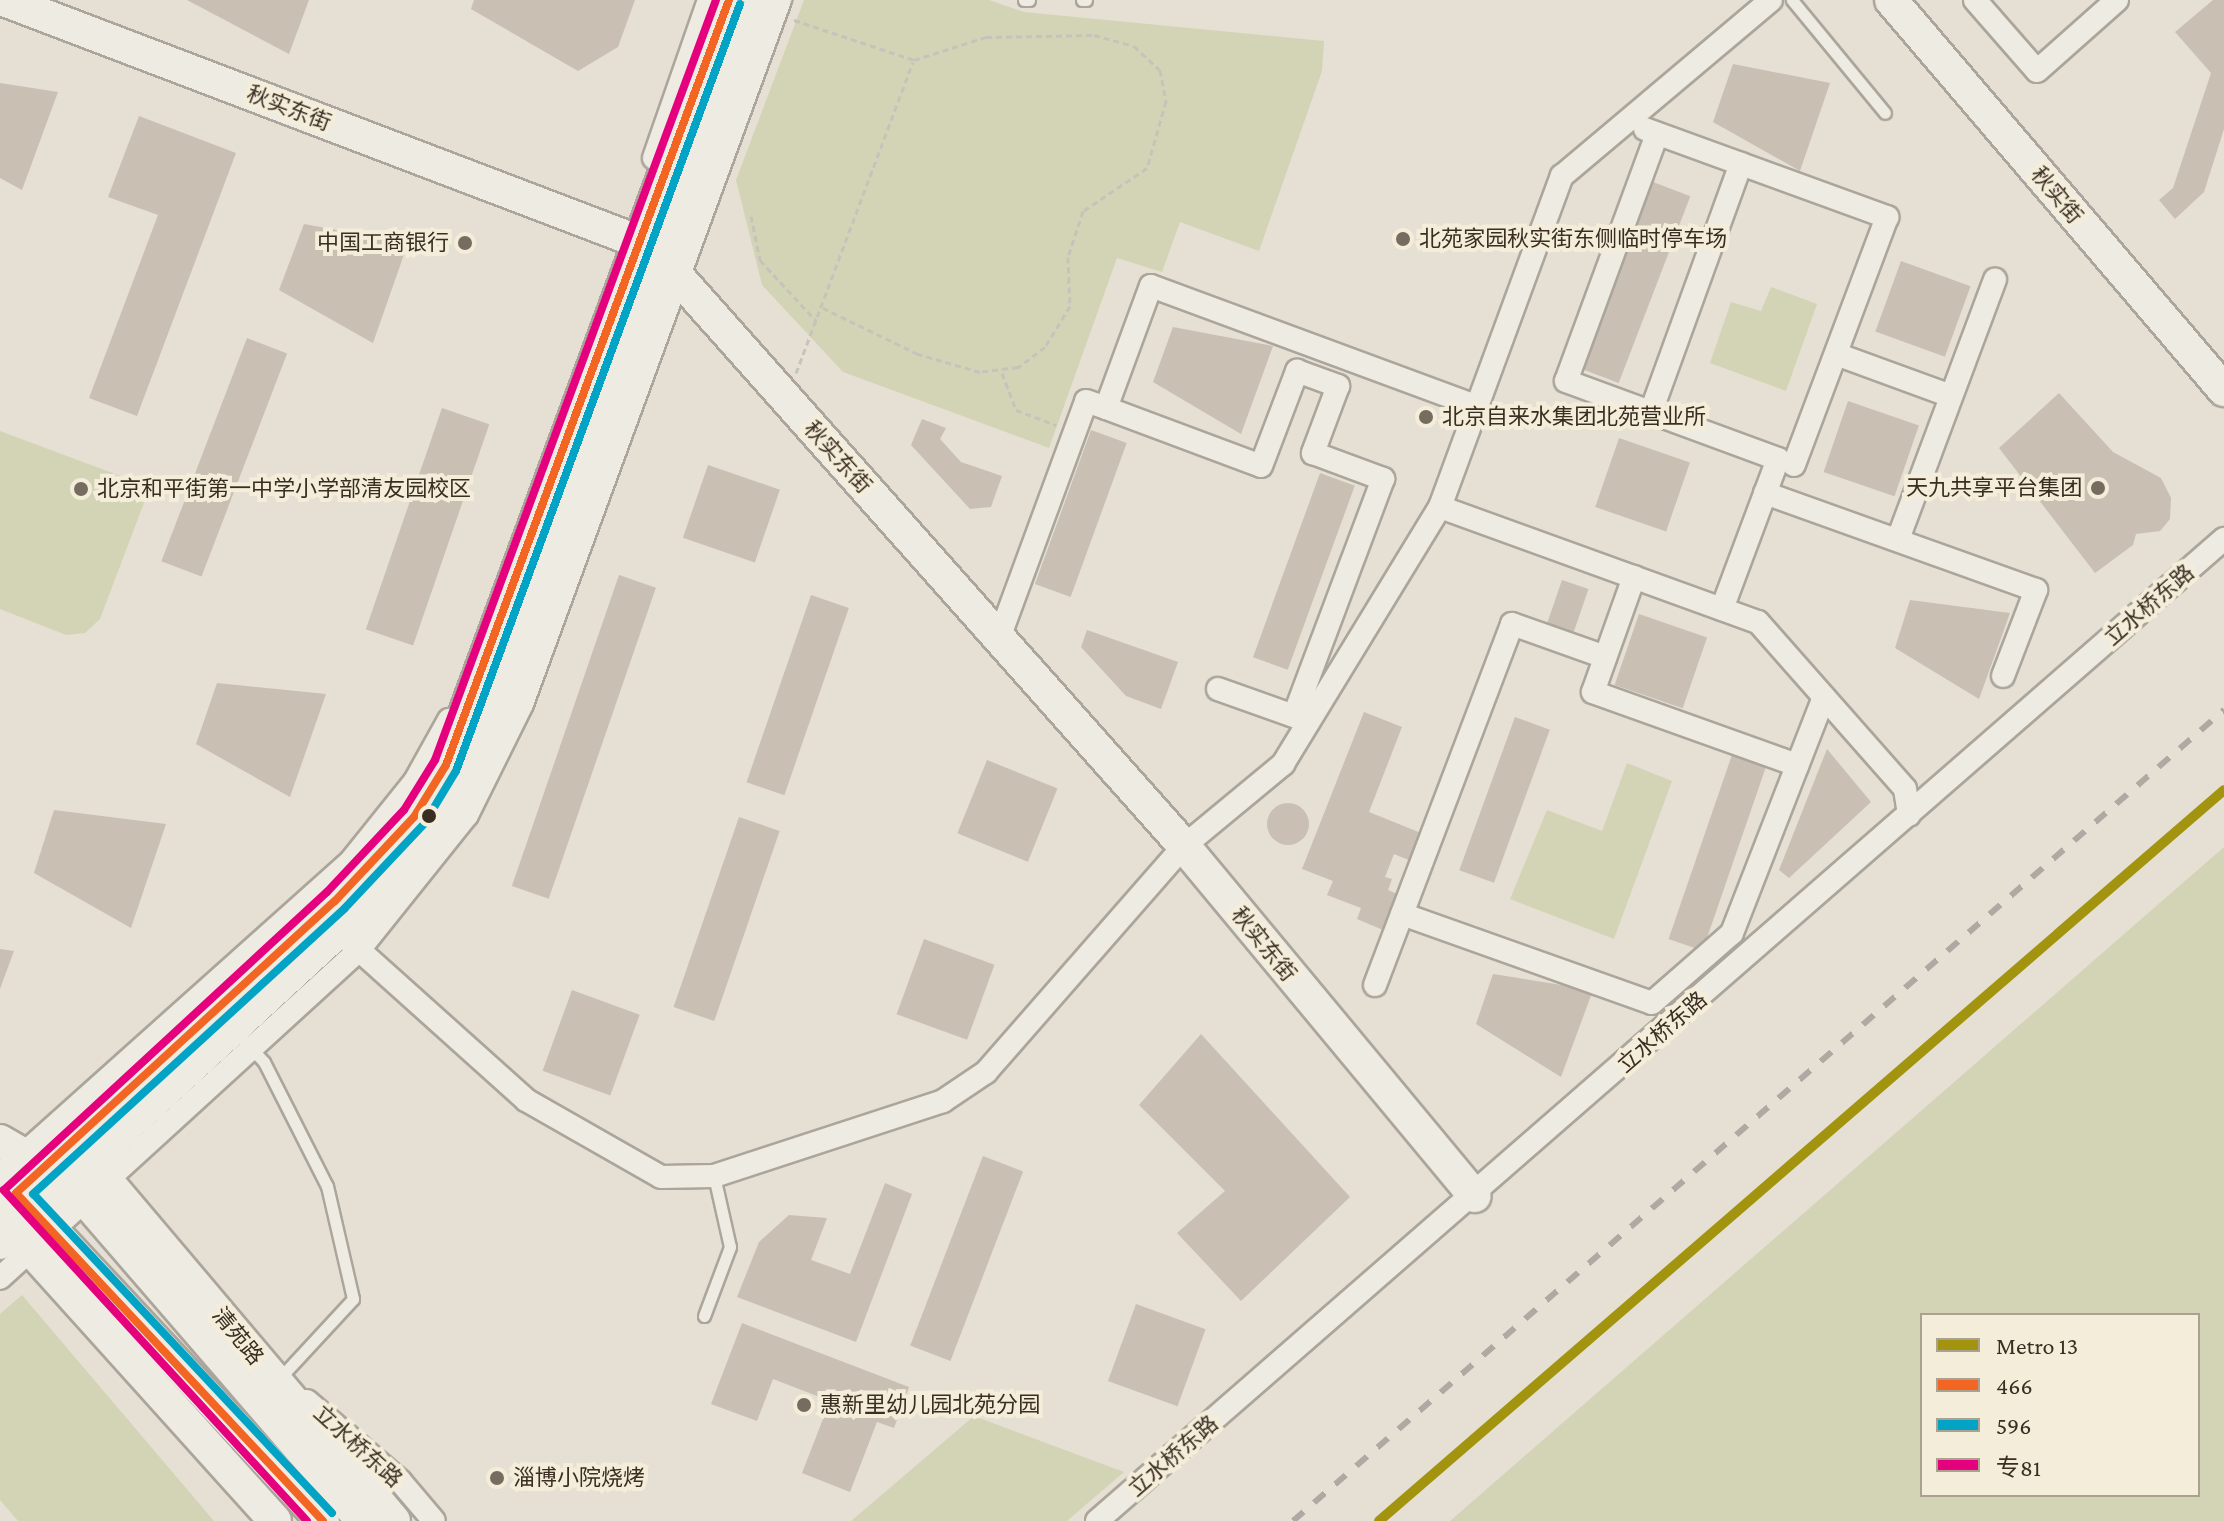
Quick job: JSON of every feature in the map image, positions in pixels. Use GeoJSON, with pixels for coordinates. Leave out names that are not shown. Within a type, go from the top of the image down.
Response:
{"type":"FeatureCollection","features":[{"type":"Feature","properties":{"kind":"street","name":"秋实东街"},"geometry":{"type":"LineString","coordinates":[[4,0],[653,252],[1184,846],[1475,1196]]}},
{"type":"Feature","properties":{"kind":"street"},"geometry":{"type":"LineString","coordinates":[[653,252],[709,0]]}},
{"type":"Feature","properties":{"kind":"street"},"geometry":{"type":"LineString","coordinates":[[0,1243],[20,1207],[56,1170],[243,1039],[349,942],[414,856],[481,753],[653,252],[729,0]]}},
{"type":"Feature","properties":{"kind":"street"},"geometry":{"type":"LineString","coordinates":[[1302,719],[1440,507],[1562,176],[1771,0]]}},
{"type":"Feature","properties":{"kind":"street","name":"秋实街"},"geometry":{"type":"LineString","coordinates":[[1891,0],[2224,390]]}},
{"type":"Feature","properties":{"kind":"street"},"geometry":{"type":"LineString","coordinates":[[1975,0],[2037,71],[2117,0]]}},
{"type":"Feature","properties":{"kind":"street"},"geometry":{"type":"LineString","coordinates":[[0,1278],[20,1207],[304,931],[414,817],[465,728],[653,252],[771,5]]}},
{"type":"Feature","properties":{"kind":"street"},"geometry":{"type":"LineString","coordinates":[[1625,122],[1887,217],[1836,354],[1722,609]]}},
{"type":"Feature","properties":{"kind":"street"},"geometry":{"type":"LineString","coordinates":[[1657,134],[1566,381],[1786,462]]}},
{"type":"Feature","properties":{"kind":"street"},"geometry":{"type":"LineString","coordinates":[[1651,412],[1741,164]]}},
{"type":"Feature","properties":{"kind":"street"},"geometry":{"type":"LineString","coordinates":[[1898,539],[1995,280]]}},
{"type":"Feature","properties":{"kind":"street"},"geometry":{"type":"LineString","coordinates":[[1106,408],[1151,286],[1476,406]]}},
{"type":"Feature","properties":{"kind":"street"},"geometry":{"type":"LineString","coordinates":[[1836,354],[1951,396]]}},
{"type":"Feature","properties":{"kind":"street"},"geometry":{"type":"LineString","coordinates":[[349,942],[526,1100],[661,1177],[714,1176],[943,1101],[986,1072],[1184,846],[1283,764],[1302,719],[1383,479],[1313,453],[1338,386],[1297,371],[1261,466],[1086,401],[999,638]]}},
{"type":"Feature","properties":{"kind":"street"},"geometry":{"type":"LineString","coordinates":[[1774,496],[2036,590],[2003,676]]}},
{"type":"Feature","properties":{"kind":"street"},"geometry":{"type":"LineString","coordinates":[[1440,507],[1758,622],[1905,789],[1909,815]]}},
{"type":"Feature","properties":{"kind":"street","name":"立水桥东路"},"geometry":{"type":"LineString","coordinates":[[1097,1521],[1475,1196],[2224,539]]}},
{"type":"Feature","properties":{"kind":"street"},"geometry":{"type":"LineString","coordinates":[[1634,577],[1593,692],[1797,765]]}},
{"type":"Feature","properties":{"kind":"street"},"geometry":{"type":"LineString","coordinates":[[1375,985],[1512,624],[1605,657]]}},
{"type":"Feature","properties":{"kind":"street"},"geometry":{"type":"LineString","coordinates":[[1218,689],[1302,719]]}},
{"type":"Feature","properties":{"kind":"street"},"geometry":{"type":"LineString","coordinates":[[1402,914],[1652,1003],[1732,933],[1824,697]]}},
{"type":"Feature","properties":{"kind":"street","name":"清苑路"},"geometry":{"type":"LineString","coordinates":[[56,1170],[254,1401],[323,1521]]}},
{"type":"Feature","properties":{"kind":"street","name":"清苑路"},"geometry":{"type":"LineString","coordinates":[[56,1170],[254,1401],[362,1521]]}},
{"type":"Feature","properties":{"kind":"street"},"geometry":{"type":"LineString","coordinates":[[20,1207],[225,1465],[275,1521]]}},
{"type":"Feature","properties":{"kind":"street","name":"清苑路"},"geometry":{"type":"LineString","coordinates":[[20,1207],[172,1353],[254,1401],[394,1521]]}},
{"type":"Feature","properties":{"kind":"street"},"geometry":{"type":"LineString","coordinates":[[172,1353],[253,1521]]}},
{"type":"Feature","properties":{"kind":"street","name":"立水桥东路"},"geometry":{"type":"LineString","coordinates":[[254,1401],[304,1398],[400,1481],[434,1521]]}},
{"type":"Feature","properties":{"kind":"lane"},"geometry":{"type":"LineString","coordinates":[[1792,0],[1885,113]]}},
{"type":"Feature","properties":{"kind":"lane"},"geometry":{"type":"LineString","coordinates":[[243,1039],[327,1186],[353,1299],[254,1401]]}},
{"type":"Feature","properties":{"kind":"lane"},"geometry":{"type":"LineString","coordinates":[[704,1316],[730,1247],[714,1176]]}},
{"type":"Feature","properties":{"kind":"path"},"geometry":{"type":"LineString","coordinates":[[771,5],[914,60],[986,37],[1094,35],[1134,46],[1160,70],[1166,101],[1147,168],[1083,211],[1068,257],[1070,306],[1060,329],[1002,373],[918,354],[821,307]]}},
{"type":"Feature","properties":{"kind":"path"},"geometry":{"type":"LineString","coordinates":[[786,399],[914,60]]}},
{"type":"Feature","properties":{"kind":"path"},"geometry":{"type":"LineString","coordinates":[[751,216],[760,260],[816,321]]}},
{"type":"Feature","properties":{"kind":"path"},"geometry":{"type":"LineString","coordinates":[[1002,373],[1016,410],[1075,433]]}},
{"type":"Feature","properties":{"kind":"green space"},"geometry":{"type":"Polygon","coordinates":[[[804,0],[989,0],[1024,12],[1324,41],[1322,71],[1259,251],[1180,222],[1162,272],[1117,258],[1049,448],[843,372],[762,285],[736,180],[804,0]]]}},
{"type":"Feature","properties":{"kind":"green space"},"geometry":{"type":"Polygon","coordinates":[[[1771,287],[1817,304],[1786,391],[1710,363],[1731,302],[1761,311],[1771,287]]]}},
{"type":"Feature","properties":{"kind":"green space"},"geometry":{"type":"Polygon","coordinates":[[[0,431],[150,487],[100,619],[85,633],[66,635],[0,609],[0,431]]]}},
{"type":"Feature","properties":{"kind":"green space"},"geometry":{"type":"Polygon","coordinates":[[[1627,763],[1672,781],[1614,939],[1510,899],[1547,810],[1602,831],[1627,763]]]}},
{"type":"Feature","properties":{"kind":"green space"},"geometry":{"type":"Polygon","coordinates":[[[2224,847],[2224,1521],[1450,1521],[2224,847]]]}},
{"type":"Feature","properties":{"kind":"green space"},"geometry":{"type":"Polygon","coordinates":[[[22,1295],[214,1521],[18,1521],[0,1500],[0,1314],[22,1295]]]}},
{"type":"Feature","properties":{"kind":"green space"},"geometry":{"type":"Polygon","coordinates":[[[974,1416],[1124,1472],[1067,1521],[851,1521],[974,1416]]]}},
{"type":"Feature","properties":{"kind":"building"},"geometry":{"type":"Polygon","coordinates":[[[187,0],[309,0],[289,54],[187,0]]]}},
{"type":"Feature","properties":{"kind":"building"},"geometry":{"type":"Polygon","coordinates":[[[474,0],[635,0],[618,47],[578,71],[471,9],[474,0]]]}},
{"type":"Feature","properties":{"kind":"building"},"geometry":{"type":"Polygon","coordinates":[[[2213,0],[2224,0],[2224,129],[2204,192],[2175,219],[2159,200],[2173,188],[2211,73],[2175,32],[2213,0]]]}},
{"type":"Feature","properties":{"kind":"building"},"geometry":{"type":"Polygon","coordinates":[[[1733,64],[1830,83],[1800,171],[1713,122],[1733,64]]]}},
{"type":"Feature","properties":{"kind":"building"},"geometry":{"type":"Polygon","coordinates":[[[0,83],[58,92],[22,190],[0,178],[0,83]]]}},
{"type":"Feature","properties":{"kind":"building"},"geometry":{"type":"Polygon","coordinates":[[[139,116],[236,153],[137,416],[89,398],[158,215],[108,197],[139,116]]]}},
{"type":"Feature","properties":{"kind":"building"},"geometry":{"type":"Polygon","coordinates":[[[1653,182],[1690,196],[1619,383],[1581,369],[1653,182]]]}},
{"type":"Feature","properties":{"kind":"building"},"geometry":{"type":"Polygon","coordinates":[[[304,224],[408,243],[373,343],[279,290],[304,224]]]}},
{"type":"Feature","properties":{"kind":"building"},"geometry":{"type":"Polygon","coordinates":[[[1901,261],[1971,286],[1945,357],[1875,331],[1901,261]]]}},
{"type":"Feature","properties":{"kind":"building"},"geometry":{"type":"Polygon","coordinates":[[[1173,327],[1273,346],[1241,434],[1153,382],[1173,327]]]}},
{"type":"Feature","properties":{"kind":"building"},"geometry":{"type":"Polygon","coordinates":[[[247,338],[287,353],[201,577],[161,561],[247,338]]]}},
{"type":"Feature","properties":{"kind":"building","name":"天九共享平台集团"},"geometry":{"type":"Polygon","coordinates":[[[2059,393],[2113,452],[2161,478],[2171,498],[2170,519],[2160,531],[2136,534],[2133,545],[2095,573],[1999,448],[2059,393]]]}},
{"type":"Feature","properties":{"kind":"building"},"geometry":{"type":"Polygon","coordinates":[[[1848,401],[1919,425],[1894,496],[1824,472],[1848,401]]]}},
{"type":"Feature","properties":{"kind":"building"},"geometry":{"type":"Polygon","coordinates":[[[442,408],[489,424],[413,646],[366,629],[442,408]]]}},
{"type":"Feature","properties":{"kind":"building"},"geometry":{"type":"Polygon","coordinates":[[[922,419],[946,428],[940,439],[961,462],[1002,476],[991,507],[970,509],[911,445],[922,419]]]}},
{"type":"Feature","properties":{"kind":"building"},"geometry":{"type":"Polygon","coordinates":[[[1091,430],[1127,443],[1071,597],[1035,584],[1091,430]]]}},
{"type":"Feature","properties":{"kind":"building"},"geometry":{"type":"Polygon","coordinates":[[[1619,438],[1690,462],[1666,531],[1595,507],[1619,438]]]}},
{"type":"Feature","properties":{"kind":"building"},"geometry":{"type":"Polygon","coordinates":[[[708,465],[780,490],[755,563],[683,538],[708,465]]]}},
{"type":"Feature","properties":{"kind":"building"},"geometry":{"type":"Polygon","coordinates":[[[1320,473],[1355,486],[1288,670],[1253,657],[1320,473]]]}},
{"type":"Feature","properties":{"kind":"building"},"geometry":{"type":"Polygon","coordinates":[[[619,575],[656,588],[549,899],[512,886],[619,575]]]}},
{"type":"Feature","properties":{"kind":"building"},"geometry":{"type":"Polygon","coordinates":[[[1562,580],[1588,589],[1572,636],[1546,627],[1562,580]]]}},
{"type":"Feature","properties":{"kind":"building"},"geometry":{"type":"Polygon","coordinates":[[[811,595],[849,608],[784,795],[747,782],[811,595]]]}},
{"type":"Feature","properties":{"kind":"building"},"geometry":{"type":"Polygon","coordinates":[[[1910,600],[2010,613],[1979,699],[1895,648],[1910,600]]]}},
{"type":"Feature","properties":{"kind":"building"},"geometry":{"type":"Polygon","coordinates":[[[1639,614],[1707,637],[1683,708],[1615,685],[1639,614]]]}},
{"type":"Feature","properties":{"kind":"building"},"geometry":{"type":"Polygon","coordinates":[[[1087,630],[1178,662],[1161,709],[1126,696],[1081,647],[1087,630]]]}},
{"type":"Feature","properties":{"kind":"building"},"geometry":{"type":"Polygon","coordinates":[[[217,683],[326,694],[290,797],[196,744],[217,683]]]}},
{"type":"Feature","properties":{"kind":"building"},"geometry":{"type":"Polygon","coordinates":[[[1364,712],[1402,727],[1369,812],[1421,833],[1411,861],[1394,854],[1385,877],[1392,879],[1388,890],[1397,894],[1383,930],[1357,919],[1361,908],[1327,895],[1333,881],[1302,869],[1364,712]]]}},
{"type":"Feature","properties":{"kind":"building"},"geometry":{"type":"Polygon","coordinates":[[[1515,717],[1550,730],[1494,883],[1459,870],[1515,717]]]}},
{"type":"Feature","properties":{"kind":"building"},"geometry":{"type":"Polygon","coordinates":[[[1734,749],[1768,761],[1703,951],[1669,939],[1734,749]]]}},
{"type":"Feature","properties":{"kind":"building"},"geometry":{"type":"Polygon","coordinates":[[[1827,749],[1871,802],[1789,878],[1779,870],[1827,749]]]}},
{"type":"Feature","properties":{"kind":"building"},"geometry":{"type":"Polygon","coordinates":[[[987,760],[1057,788],[1028,862],[957,833],[987,760]]]}},
{"type":"Feature","properties":{"kind":"building"},"geometry":{"type":"Polygon","coordinates":[[[1288,803],[1303,809],[1309,824],[1303,839],[1288,845],[1273,839],[1267,824],[1273,809],[1288,803]]]}},
{"type":"Feature","properties":{"kind":"building"},"geometry":{"type":"Polygon","coordinates":[[[54,810],[166,824],[131,928],[34,873],[54,810]]]}},
{"type":"Feature","properties":{"kind":"building"},"geometry":{"type":"Polygon","coordinates":[[[739,817],[780,831],[714,1021],[674,1007],[739,817]]]}},
{"type":"Feature","properties":{"kind":"building"},"geometry":{"type":"Polygon","coordinates":[[[924,939],[994,965],[967,1040],[897,1014],[924,939]]]}},
{"type":"Feature","properties":{"kind":"building"},"geometry":{"type":"Polygon","coordinates":[[[0,949],[14,951],[0,989],[0,949]]]}},
{"type":"Feature","properties":{"kind":"building"},"geometry":{"type":"Polygon","coordinates":[[[1493,974],[1593,990],[1561,1077],[1476,1024],[1493,974]]]}},
{"type":"Feature","properties":{"kind":"building"},"geometry":{"type":"Polygon","coordinates":[[[572,990],[640,1015],[610,1095],[543,1071],[572,990]]]}},
{"type":"Feature","properties":{"kind":"building"},"geometry":{"type":"Polygon","coordinates":[[[1201,1034],[1350,1197],[1241,1301],[1177,1233],[1225,1191],[1139,1105],[1201,1034]]]}},
{"type":"Feature","properties":{"kind":"building"},"geometry":{"type":"Polygon","coordinates":[[[983,1156],[1023,1171],[950,1361],[910,1346],[983,1156]]]}},
{"type":"Feature","properties":{"kind":"building"},"geometry":{"type":"Polygon","coordinates":[[[885,1183],[912,1194],[856,1342],[737,1297],[759,1242],[789,1215],[827,1218],[811,1260],[850,1274],[885,1183]]]}},
{"type":"Feature","properties":{"kind":"building"},"geometry":{"type":"Polygon","coordinates":[[[1136,1304],[1206,1329],[1177,1406],[1108,1381],[1136,1304]]]}},
{"type":"Feature","properties":{"kind":"building"},"geometry":{"type":"Polygon","coordinates":[[[742,1323],[909,1387],[894,1428],[877,1422],[850,1492],[802,1473],[830,1401],[773,1379],[757,1421],[711,1404],[742,1323]]]}},
{"type":"Feature","properties":{"kind":"railway"},"geometry":{"type":"LineString","coordinates":[[1293,1521],[2224,710]]}},
{"type":"Feature","properties":{"kind":"metro line","name":"13"},"geometry":{"type":"LineString","coordinates":[[1379,1521],[2224,790]]}},
{"type":"Feature","properties":{"kind":"transit line","name":"专81"},"geometry":{"type":"LineString","coordinates":[[307,1521],[4,1190],[327,892],[404,810],[435,760],[716,0]]}},
{"type":"Feature","properties":{"kind":"transit line","name":"466"},"geometry":{"type":"LineString","coordinates":[[323,1521],[16,1193],[335,901],[414,817],[446,765],[729,0]]}},
{"type":"Feature","properties":{"kind":"transit line","name":"596"},"geometry":{"type":"LineString","coordinates":[[332,1513],[33,1194],[344,909],[424,824],[456,771],[740,4]]}},
{"type":"Feature","properties":{"kind":"place","name":"北苑家园秋实街东侧临时停车场"},"geometry":{"type":"Point","coordinates":[1403,239]}},
{"type":"Feature","properties":{"kind":"place","name":"中国工商银行"},"geometry":{"type":"Point","coordinates":[465,243]}},
{"type":"Feature","properties":{"kind":"place","name":"北京自来水集团北苑营业所"},"geometry":{"type":"Point","coordinates":[1426,417]}},
{"type":"Feature","properties":{"kind":"place","name":"天九共享平台集团"},"geometry":{"type":"Point","coordinates":[2098,488]}},
{"type":"Feature","properties":{"kind":"place","name":"北京和平街第一中学小学部清友园校区"},"geometry":{"type":"Point","coordinates":[81,489]}},
{"type":"Feature","properties":{"kind":"place","name":"惠新里幼儿园北苑分园"},"geometry":{"type":"Point","coordinates":[804,1405]}},
{"type":"Feature","properties":{"kind":"place","name":"淄博小院烧烤"},"geometry":{"type":"Point","coordinates":[497,1478]}}]}
